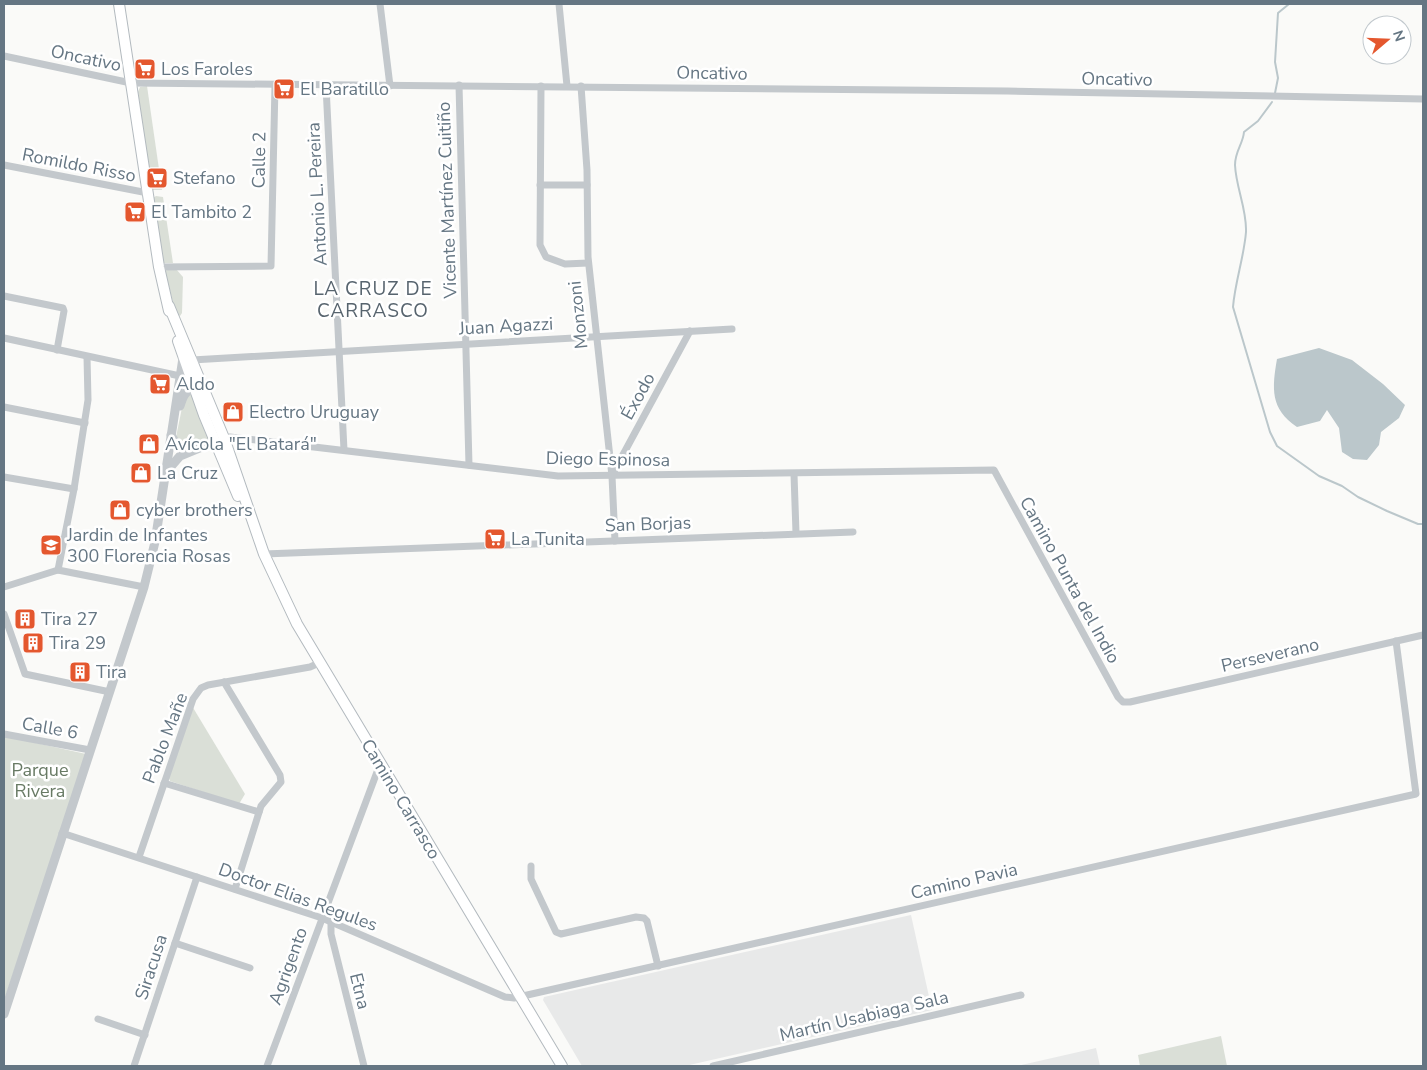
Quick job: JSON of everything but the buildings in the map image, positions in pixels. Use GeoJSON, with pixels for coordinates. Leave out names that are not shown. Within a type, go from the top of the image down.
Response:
{"type":"FeatureCollection","features":[{"type":"Feature","properties":{"kind":"main road","name":"Camino Carrasco"},"geometry":{"type":"LineString","coordinates":[[120,4],[159,267],[169,306],[188,359],[213,412],[220,440]]}},
{"type":"Feature","properties":{"kind":"main road","name":"Camino Carrasco"},"geometry":{"type":"LineString","coordinates":[[188,359],[194,388],[220,440],[251,513],[253,525],[284,600],[319,663],[562,1066]]}},
{"type":"Feature","properties":{"kind":"street"},"geometry":{"type":"LineString","coordinates":[[380,4],[390,86]]}},
{"type":"Feature","properties":{"kind":"street"},"geometry":{"type":"LineString","coordinates":[[560,4],[567,86]]}},
{"type":"Feature","properties":{"kind":"street","name":"Oncativo"},"geometry":{"type":"LineString","coordinates":[[4,56],[132,83],[326,86],[581,86],[1423,99]]}},
{"type":"Feature","properties":{"kind":"street","name":"Calle 2"},"geometry":{"type":"LineString","coordinates":[[159,267],[271,266],[275,85]]}},
{"type":"Feature","properties":{"kind":"street","name":"Vicente Martínez Cuitiño"},"geometry":{"type":"LineString","coordinates":[[459,85],[469,465]]}},
{"type":"Feature","properties":{"kind":"street","name":"Antonio L. Pereira"},"geometry":{"type":"LineString","coordinates":[[326,86],[341,350],[344,450]]}},
{"type":"Feature","properties":{"kind":"street"},"geometry":{"type":"LineString","coordinates":[[541,86],[540,245],[546,257],[565,264],[588,262]]}},
{"type":"Feature","properties":{"kind":"street","name":"Monzoni"},"geometry":{"type":"LineString","coordinates":[[581,86],[587,185],[588,262],[612,476],[615,541]]}},
{"type":"Feature","properties":{"kind":"street","name":"Romildo Risso"},"geometry":{"type":"LineString","coordinates":[[4,165],[148,193]]}},
{"type":"Feature","properties":{"kind":"street"},"geometry":{"type":"LineString","coordinates":[[540,184],[587,185]]}},
{"type":"Feature","properties":{"kind":"street"},"geometry":{"type":"LineString","coordinates":[[4,296],[63,308],[57,350]]}},
{"type":"Feature","properties":{"kind":"street","name":"Juan Agazzi"},"geometry":{"type":"LineString","coordinates":[[188,359],[595,335],[732,329]]}},
{"type":"Feature","properties":{"kind":"street","name":"Éxodo"},"geometry":{"type":"LineString","coordinates":[[612,476],[690,331]]}},
{"type":"Feature","properties":{"kind":"street"},"geometry":{"type":"LineString","coordinates":[[4,338],[180,376]]}},
{"type":"Feature","properties":{"kind":"street"},"geometry":{"type":"LineString","coordinates":[[58,570],[85,423],[88,400],[87,357]]}},
{"type":"Feature","properties":{"kind":"street"},"geometry":{"type":"LineString","coordinates":[[4,1014],[144,586],[153,550],[180,376],[188,359]]}},
{"type":"Feature","properties":{"kind":"street"},"geometry":{"type":"LineString","coordinates":[[174,413],[180,407],[184,393],[194,388]]}},
{"type":"Feature","properties":{"kind":"street","name":"Camino Carrasco"},"geometry":{"type":"LineString","coordinates":[[194,388],[199,391],[208,410],[213,412]]}},
{"type":"Feature","properties":{"kind":"street"},"geometry":{"type":"LineString","coordinates":[[4,406],[85,423]]}},
{"type":"Feature","properties":{"kind":"street"},"geometry":{"type":"LineString","coordinates":[[171,435],[178,447],[194,449]]}},
{"type":"Feature","properties":{"kind":"street","name":"Diego Espinosa"},"geometry":{"type":"LineString","coordinates":[[220,440],[230,437],[558,476],[994,470]]}},
{"type":"Feature","properties":{"kind":"street"},"geometry":{"type":"LineString","coordinates":[[166,473],[176,459],[194,449],[220,440]]}},
{"type":"Feature","properties":{"kind":"street","name":"Camino Punta del Indio"},"geometry":{"type":"LineString","coordinates":[[994,470],[1113,689],[1123,702]]}},
{"type":"Feature","properties":{"kind":"street"},"geometry":{"type":"LineString","coordinates":[[794,474],[796,533]]}},
{"type":"Feature","properties":{"kind":"street"},"geometry":{"type":"LineString","coordinates":[[4,477],[74,489]]}},
{"type":"Feature","properties":{"kind":"street","name":"San Borjas"},"geometry":{"type":"LineString","coordinates":[[264,554],[853,532]]}},
{"type":"Feature","properties":{"kind":"street"},"geometry":{"type":"LineString","coordinates":[[4,588],[58,570],[144,586]]}},
{"type":"Feature","properties":{"kind":"street"},"geometry":{"type":"LineString","coordinates":[[4,614],[22,669],[27,676],[110,692]]}},
{"type":"Feature","properties":{"kind":"street","name":"Perseverano"},"geometry":{"type":"LineString","coordinates":[[1123,702],[1130,702],[1423,635]]}},
{"type":"Feature","properties":{"kind":"street","name":"Camino Pavia"},"geometry":{"type":"LineString","coordinates":[[519,997],[1416,794],[1396,642]]}},
{"type":"Feature","properties":{"kind":"street","name":"Pablo Mañe"},"geometry":{"type":"LineString","coordinates":[[138,858],[192,698],[201,688],[224,682],[310,667],[319,663]]}},
{"type":"Feature","properties":{"kind":"street"},"geometry":{"type":"LineString","coordinates":[[224,682],[281,778],[280,786],[261,806],[235,889]]}},
{"type":"Feature","properties":{"kind":"street","name":"Calle 6"},"geometry":{"type":"LineString","coordinates":[[4,734],[90,750]]}},
{"type":"Feature","properties":{"kind":"street","name":"Agrigento"},"geometry":{"type":"LineString","coordinates":[[267,1066],[380,764]]}},
{"type":"Feature","properties":{"kind":"street"},"geometry":{"type":"LineString","coordinates":[[164,783],[259,812]]}},
{"type":"Feature","properties":{"kind":"street","name":"Doctor Elias Regules"},"geometry":{"type":"LineString","coordinates":[[62,833],[322,918],[505,997],[519,997]]}},
{"type":"Feature","properties":{"kind":"street"},"geometry":{"type":"LineString","coordinates":[[531,866],[531,879],[556,932],[561,934],[636,917],[644,918],[647,921],[658,966]]}},
{"type":"Feature","properties":{"kind":"street","name":"Siracusa"},"geometry":{"type":"LineString","coordinates":[[134,1066],[197,877]]}},
{"type":"Feature","properties":{"kind":"street","name":"Etna"},"geometry":{"type":"LineString","coordinates":[[331,922],[331,934],[364,1066]]}},
{"type":"Feature","properties":{"kind":"street"},"geometry":{"type":"LineString","coordinates":[[175,943],[250,968]]}},
{"type":"Feature","properties":{"kind":"street","name":"Martín Usabiaga Sala"},"geometry":{"type":"LineString","coordinates":[[713,1066],[1021,995]]}},
{"type":"Feature","properties":{"kind":"street"},"geometry":{"type":"LineString","coordinates":[[98,1019],[145,1035]]}},
{"type":"Feature","properties":{"kind":"shaded area"},"geometry":{"type":"Polygon","coordinates":[[[1319,348],[1352,360],[1383,384],[1405,405],[1399,418],[1381,432],[1379,445],[1367,460],[1353,459],[1342,452],[1339,428],[1327,410],[1320,421],[1297,427],[1288,420],[1277,405],[1274,379],[1277,359],[1319,348]]]}},
{"type":"Feature","properties":{"kind":"shaded area"},"geometry":{"type":"Polygon","coordinates":[[[911,915],[932,1010],[685,1066],[582,1066],[543,1000],[544,997],[911,915]]]}},
{"type":"Feature","properties":{"kind":"shaded area"},"geometry":{"type":"Polygon","coordinates":[[[1096,1048],[1100,1066],[1017,1066],[1096,1048]]]}},
{"type":"Feature","properties":{"kind":"green space"},"geometry":{"type":"Polygon","coordinates":[[[147,86],[162,190],[152,190],[138,92],[140,87],[147,86]]]}},
{"type":"Feature","properties":{"kind":"green space"},"geometry":{"type":"Polygon","coordinates":[[[156,196],[163,197],[173,263],[163,263],[153,198],[156,196]]]}},
{"type":"Feature","properties":{"kind":"green space"},"geometry":{"type":"Polygon","coordinates":[[[176,269],[183,277],[182,313],[180,316],[176,314],[165,271],[176,269]]]}},
{"type":"Feature","properties":{"kind":"green space"},"geometry":{"type":"Polygon","coordinates":[[[192,393],[209,439],[182,446],[176,437],[184,398],[192,393]]]}},
{"type":"Feature","properties":{"kind":"green space"},"geometry":{"type":"Polygon","coordinates":[[[192,706],[245,794],[239,804],[170,781],[168,776],[192,706]]]}},
{"type":"Feature","properties":{"kind":"green space","name":"Parque Rivera"},"geometry":{"type":"Polygon","coordinates":[[[4,736],[86,754],[4,1001],[4,736]]]}},
{"type":"Feature","properties":{"kind":"green space"},"geometry":{"type":"Polygon","coordinates":[[[1221,1036],[1227,1066],[1140,1066],[1138,1055],[1221,1036]]]}},
{"type":"Feature","properties":{"kind":"waterway"},"geometry":{"type":"LineString","coordinates":[[1275,93],[1278,78],[1275,62],[1278,13],[1289,4]]}},
{"type":"Feature","properties":{"kind":"waterway"},"geometry":{"type":"LineString","coordinates":[[1272,102],[1258,121],[1244,132],[1235,160],[1236,174],[1245,215],[1246,232],[1233,307],[1270,432],[1277,446],[1319,476],[1342,486],[1358,497],[1387,511],[1418,524],[1423,524]]}},
{"type":"Feature","properties":{"kind":"place","name":"Los Faroles"},"geometry":{"type":"Point","coordinates":[145,69]}},
{"type":"Feature","properties":{"kind":"place","name":"El Baratillo"},"geometry":{"type":"Point","coordinates":[284,89]}},
{"type":"Feature","properties":{"kind":"place","name":"Stefano"},"geometry":{"type":"Point","coordinates":[157,178]}},
{"type":"Feature","properties":{"kind":"place","name":"El Tambito 2"},"geometry":{"type":"Point","coordinates":[135,212]}},
{"type":"Feature","properties":{"kind":"place","name":"Aldo"},"geometry":{"type":"Point","coordinates":[160,384]}},
{"type":"Feature","properties":{"kind":"place","name":"Electro Uruguay"},"geometry":{"type":"Point","coordinates":[233,412]}},
{"type":"Feature","properties":{"kind":"place","name":"Avícola \"El Batará\""},"geometry":{"type":"Point","coordinates":[149,444]}},
{"type":"Feature","properties":{"kind":"place","name":"La Cruz"},"geometry":{"type":"Point","coordinates":[141,473]}},
{"type":"Feature","properties":{"kind":"place","name":"cyber brothers"},"geometry":{"type":"Point","coordinates":[120,510]}},
{"type":"Feature","properties":{"kind":"place","name":"La Tunita"},"geometry":{"type":"Point","coordinates":[495,539]}},
{"type":"Feature","properties":{"kind":"place","name":"Jardin de Infantes 300 Florencia Rosas"},"geometry":{"type":"Point","coordinates":[51,545]}},
{"type":"Feature","properties":{"kind":"place","name":"Tira 27"},"geometry":{"type":"Point","coordinates":[25,619]}},
{"type":"Feature","properties":{"kind":"place","name":"Tira 29"},"geometry":{"type":"Point","coordinates":[33,643]}},
{"type":"Feature","properties":{"kind":"place","name":"Tira"},"geometry":{"type":"Point","coordinates":[80,672]}},
{"type":"Feature","properties":{"kind":"district","name":"LA CRUZ DE CARRASCO"},"geometry":{"type":"Point","coordinates":[373,300]}}]}
